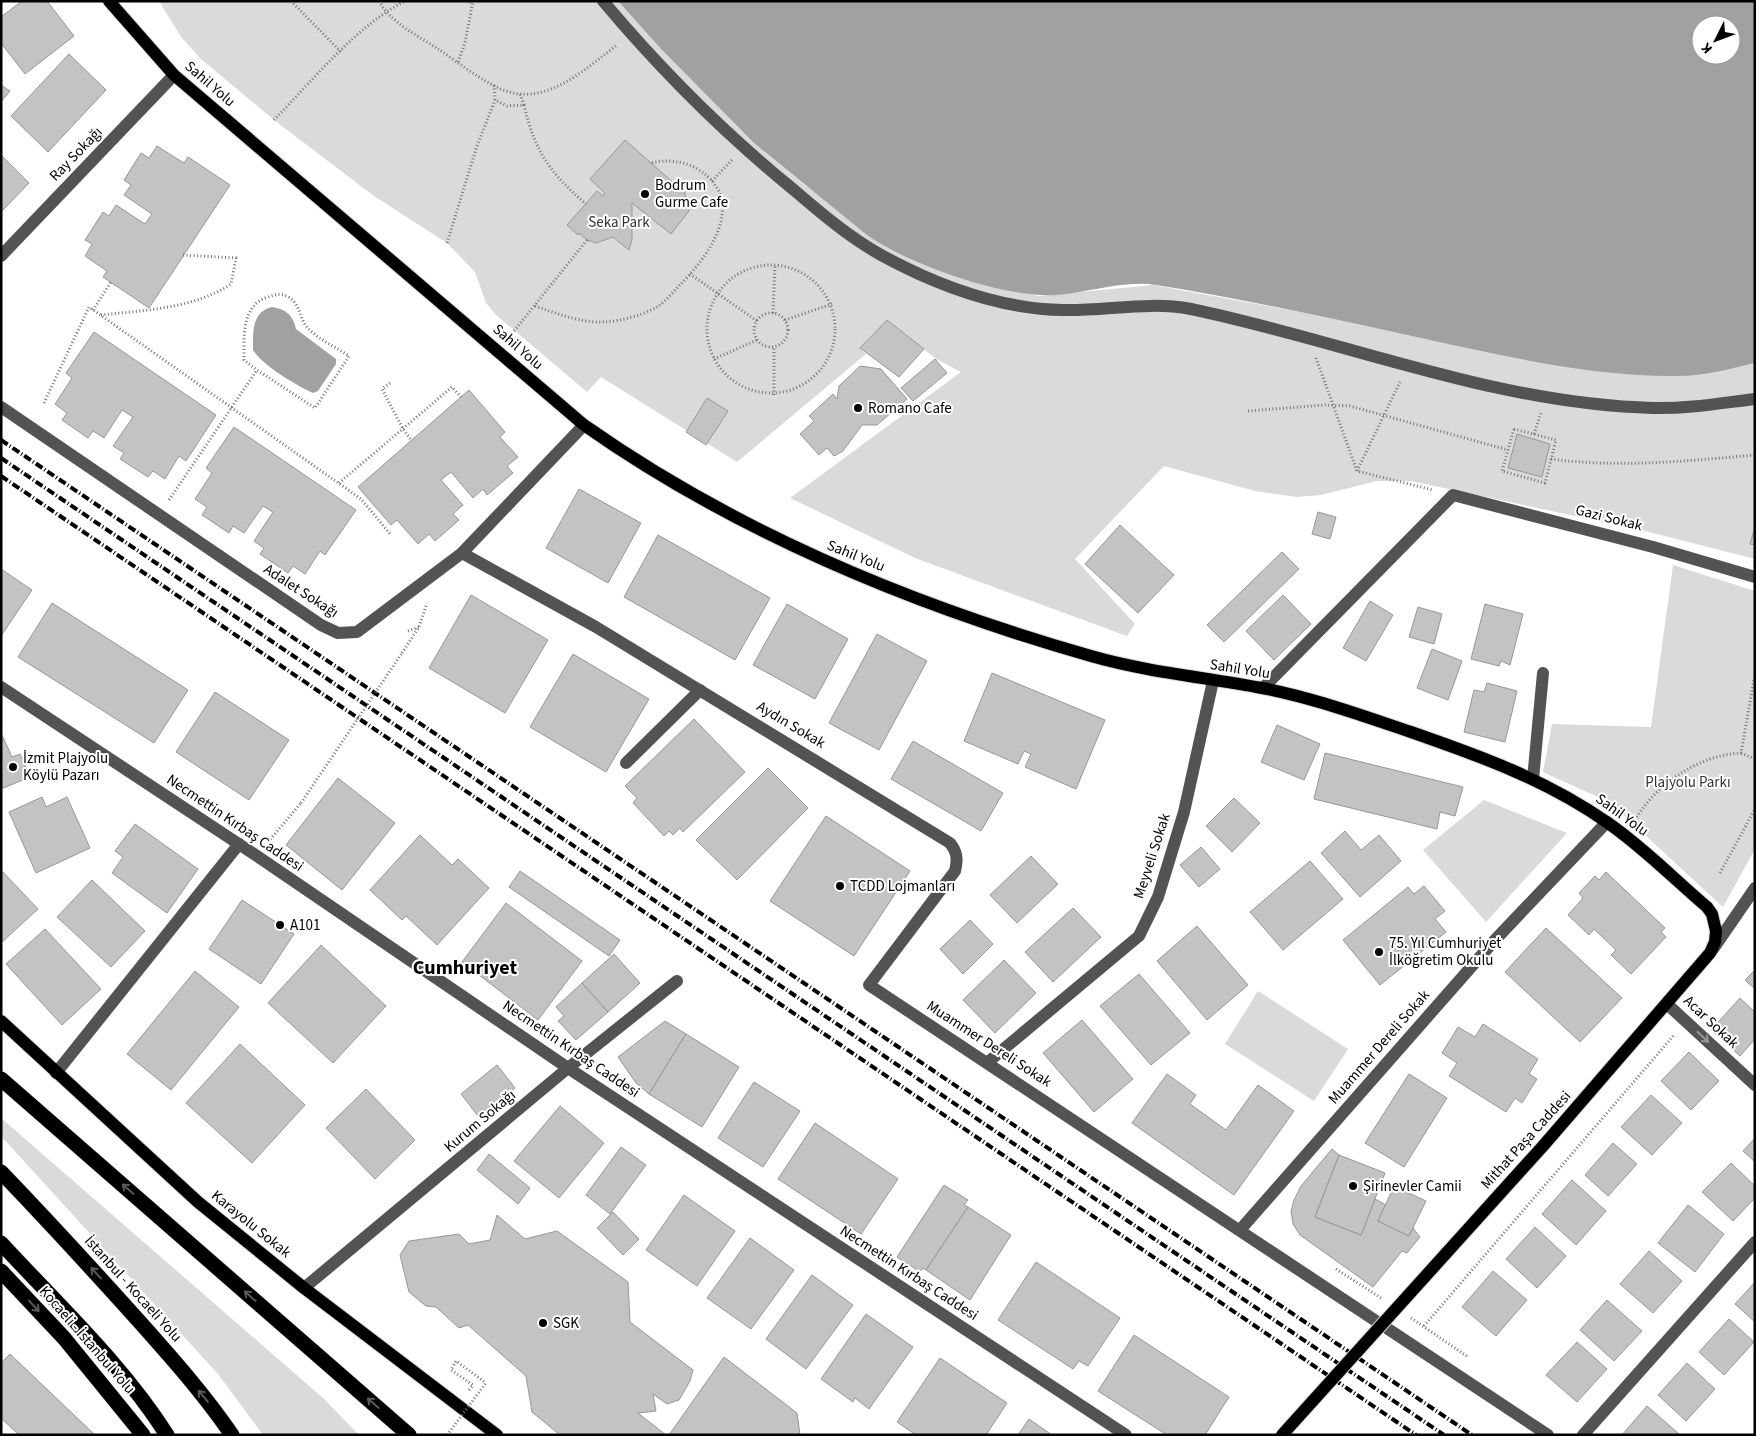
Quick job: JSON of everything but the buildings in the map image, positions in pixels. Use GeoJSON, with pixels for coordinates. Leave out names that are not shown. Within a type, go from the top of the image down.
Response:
{"type":"FeatureCollection","features":[{"type":"Feature","properties":{"kind":"highway"},"geometry":{"type":"LineString","coordinates":[[1,1079],[409,1435]]}},
{"type":"Feature","properties":{"kind":"highway","name":"İstanbul - Kocaeli Yolu"},"geometry":{"type":"LineString","coordinates":[[1,1172],[68,1242],[175,1362],[217,1413],[232,1435]]}},
{"type":"Feature","properties":{"kind":"highway"},"geometry":{"type":"LineString","coordinates":[[1,1243],[112,1362],[143,1399],[167,1435]]}},
{"type":"Feature","properties":{"kind":"highway","name":"Kocaeli - İstanbul Yolu"},"geometry":{"type":"LineString","coordinates":[[1,1271],[64,1338],[143,1435]]}},
{"type":"Feature","properties":{"kind":"main road","name":"Sahil Yolu"},"geometry":{"type":"LineString","coordinates":[[109,1],[174,75],[584,424],[638,463],[685,490],[740,520],[822,560],[993,625],[1092,657],[1164,673],[1264,688],[1369,718],[1498,764],[1550,786],[1607,822],[1626,836],[1712,914]]}},
{"type":"Feature","properties":{"kind":"main road","name":"Mithat Paşa Caddesi"},"geometry":{"type":"LineString","coordinates":[[1282,1435],[1543,1146],[1710,953],[1715,942],[1716,931],[1712,914]]}},
{"type":"Feature","properties":{"kind":"main road","name":"Karayolu Sokak"},"geometry":{"type":"LineString","coordinates":[[1,1020],[56,1073],[198,1202],[304,1288],[497,1435]]}},
{"type":"Feature","properties":{"kind":"street"},"geometry":{"type":"LineString","coordinates":[[603,1],[631,34],[743,148],[856,240],[911,270],[951,286],[981,296],[1040,309],[1066,310],[1133,305],[1188,309],[1408,366],[1540,396],[1614,405],[1684,408],[1755,399]]}},
{"type":"Feature","properties":{"kind":"street","name":"Ray Sokağı"},"geometry":{"type":"LineString","coordinates":[[1,256],[174,75]]}},
{"type":"Feature","properties":{"kind":"street","name":"Adalet Sokağı"},"geometry":{"type":"LineString","coordinates":[[1,407],[321,625],[338,633],[357,632],[462,553],[584,424]]}},
{"type":"Feature","properties":{"kind":"street"},"geometry":{"type":"LineString","coordinates":[[1264,688],[1453,495]]}},
{"type":"Feature","properties":{"kind":"street","name":"Gazi Sokak"},"geometry":{"type":"LineString","coordinates":[[1453,495],[1653,547],[1755,577]]}},
{"type":"Feature","properties":{"kind":"street","name":"Aydın Sokak"},"geometry":{"type":"LineString","coordinates":[[462,553],[596,627],[933,830],[950,843],[956,850],[958,861],[955,871],[870,985]]}},
{"type":"Feature","properties":{"kind":"street"},"geometry":{"type":"LineString","coordinates":[[1533,779],[1543,673]]}},
{"type":"Feature","properties":{"kind":"street","name":"Meyveli Sokak"},"geometry":{"type":"LineString","coordinates":[[988,1062],[1139,936],[1158,897],[1184,812],[1213,681]]}},
{"type":"Feature","properties":{"kind":"street","name":"Necmettin Kırbaş Caddesi"},"geometry":{"type":"LineString","coordinates":[[1,687],[239,844],[568,1068],[1126,1435]]}},
{"type":"Feature","properties":{"kind":"street"},"geometry":{"type":"LineString","coordinates":[[626,763],[700,690]]}},
{"type":"Feature","properties":{"kind":"street","name":"Muammer Dereli Sokak"},"geometry":{"type":"LineString","coordinates":[[1240,1230],[1494,941],[1607,822]]}},
{"type":"Feature","properties":{"kind":"street"},"geometry":{"type":"LineString","coordinates":[[56,1073],[239,844]]}},
{"type":"Feature","properties":{"kind":"street","name":"Mithat Paşa Caddesi"},"geometry":{"type":"LineString","coordinates":[[1710,953],[1755,888]]}},
{"type":"Feature","properties":{"kind":"street"},"geometry":{"type":"LineString","coordinates":[[1712,914],[1728,919],[1735,917]]}},
{"type":"Feature","properties":{"kind":"street","name":"Kurum Sokağı"},"geometry":{"type":"LineString","coordinates":[[304,1288],[568,1068],[677,981]]}},
{"type":"Feature","properties":{"kind":"street","name":"Muammer Dereli Sokak"},"geometry":{"type":"LineString","coordinates":[[870,985],[1548,1435]]}},
{"type":"Feature","properties":{"kind":"street","name":"Acar Sokak"},"geometry":{"type":"LineString","coordinates":[[1667,1004],[1755,1085]]}},
{"type":"Feature","properties":{"kind":"street"},"geometry":{"type":"LineString","coordinates":[[1584,1435],[1755,1242]]}},
{"type":"Feature","properties":{"kind":"path"},"geometry":{"type":"LineString","coordinates":[[291,1],[341,52]]}},
{"type":"Feature","properties":{"kind":"path"},"geometry":{"type":"LineString","coordinates":[[380,1],[385,11],[400,24],[494,84],[509,92],[520,94],[540,92],[568,81],[631,34]]}},
{"type":"Feature","properties":{"kind":"path"},"geometry":{"type":"LineString","coordinates":[[274,120],[341,52],[385,11],[405,1]]}},
{"type":"Feature","properties":{"kind":"path"},"geometry":{"type":"LineString","coordinates":[[458,62],[465,43],[472,2],[466,1]]}},
{"type":"Feature","properties":{"kind":"path"},"geometry":{"type":"LineString","coordinates":[[447,243],[476,149],[495,100],[494,84]]}},
{"type":"Feature","properties":{"kind":"path"},"geometry":{"type":"LineString","coordinates":[[520,94],[534,139],[550,171],[586,204]]}},
{"type":"Feature","properties":{"kind":"path"},"geometry":{"type":"LineString","coordinates":[[495,100],[507,106],[524,105]]}},
{"type":"Feature","properties":{"kind":"path"},"geometry":{"type":"LineString","coordinates":[[712,181],[743,148]]}},
{"type":"Feature","properties":{"kind":"path"},"geometry":{"type":"LineString","coordinates":[[535,306],[576,319],[617,320],[656,307],[690,274],[711,247],[718,233],[722,219],[721,203],[712,181],[694,166],[672,161],[651,163]]}},
{"type":"Feature","properties":{"kind":"path"},"geometry":{"type":"LineString","coordinates":[[514,331],[587,240]]}},
{"type":"Feature","properties":{"kind":"path"},"geometry":{"type":"LineString","coordinates":[[101,315],[166,307],[213,296],[231,284],[236,258],[183,255]]}},
{"type":"Feature","properties":{"kind":"path"},"geometry":{"type":"LineString","coordinates":[[764,264],[785,265],[804,273],[821,286],[832,304],[836,322],[836,334],[826,359],[817,372],[787,392],[774,395],[746,389],[727,377],[714,359],[707,340],[707,318],[718,294],[726,282],[744,270],[764,264]]}},
{"type":"Feature","properties":{"kind":"path"},"geometry":{"type":"LineString","coordinates":[[773,313],[775,265]]}},
{"type":"Feature","properties":{"kind":"path"},"geometry":{"type":"LineString","coordinates":[[690,274],[757,321]]}},
{"type":"Feature","properties":{"kind":"path"},"geometry":{"type":"LineString","coordinates":[[93,310],[111,282]]}},
{"type":"Feature","properties":{"kind":"path"},"geometry":{"type":"LineString","coordinates":[[277,294],[288,297],[298,306],[308,328],[349,356],[315,408],[257,370],[244,360],[247,317],[253,307],[264,298],[277,294]]}},
{"type":"Feature","properties":{"kind":"path"},"geometry":{"type":"LineString","coordinates":[[785,320],[832,304]]}},
{"type":"Feature","properties":{"kind":"path"},"geometry":{"type":"LineString","coordinates":[[44,403],[89,307],[361,499],[391,536]]}},
{"type":"Feature","properties":{"kind":"path"},"geometry":{"type":"LineString","coordinates":[[773,313],[785,320],[788,334],[782,344],[766,347],[757,340],[754,329],[762,315],[773,313]]}},
{"type":"Feature","properties":{"kind":"path"},"geometry":{"type":"LineString","coordinates":[[714,359],[757,340]]}},
{"type":"Feature","properties":{"kind":"path"},"geometry":{"type":"LineString","coordinates":[[1309,340],[1357,472]]}},
{"type":"Feature","properties":{"kind":"path"},"geometry":{"type":"LineString","coordinates":[[774,347],[774,395]]}},
{"type":"Feature","properties":{"kind":"path"},"geometry":{"type":"LineString","coordinates":[[1357,472],[1408,366]]}},
{"type":"Feature","properties":{"kind":"path"},"geometry":{"type":"LineString","coordinates":[[167,502],[257,370]]}},
{"type":"Feature","properties":{"kind":"path"},"geometry":{"type":"LineString","coordinates":[[390,383],[382,389],[403,429],[412,440]]}},
{"type":"Feature","properties":{"kind":"path"},"geometry":{"type":"LineString","coordinates":[[339,484],[452,387],[461,397]]}},
{"type":"Feature","properties":{"kind":"path"},"geometry":{"type":"LineString","coordinates":[[1248,411],[1350,406],[1508,450]]}},
{"type":"Feature","properties":{"kind":"path"},"geometry":{"type":"LineString","coordinates":[[1514,429],[1556,440],[1545,483],[1502,471],[1508,450],[1514,429]]}},
{"type":"Feature","properties":{"kind":"path"},"geometry":{"type":"LineString","coordinates":[[1551,459],[1596,463],[1682,461],[1755,455]]}},
{"type":"Feature","properties":{"kind":"path"},"geometry":{"type":"LineString","coordinates":[[1357,472],[1453,495]]}},
{"type":"Feature","properties":{"kind":"path"},"geometry":{"type":"LineString","coordinates":[[274,835],[301,802],[420,627],[408,630]]}},
{"type":"Feature","properties":{"kind":"path"},"geometry":{"type":"LineString","coordinates":[[1742,753],[1755,674]]}},
{"type":"Feature","properties":{"kind":"path"},"geometry":{"type":"LineString","coordinates":[[1626,836],[1640,812],[1679,775],[1710,758],[1726,754],[1742,753],[1755,759]]}},
{"type":"Feature","properties":{"kind":"path"},"geometry":{"type":"LineString","coordinates":[[1720,873],[1755,809]]}},
{"type":"Feature","properties":{"kind":"path"},"geometry":{"type":"LineString","coordinates":[[1410,1343],[1686,1021]]}},
{"type":"Feature","properties":{"kind":"path"},"geometry":{"type":"LineString","coordinates":[[447,1435],[486,1383],[456,1362],[451,1370],[473,1385]]}},
{"type":"Feature","properties":{"kind":"green space","name":"Seka Park"},"geometry":{"type":"Polygon","coordinates":[[[159,1],[618,1],[661,49],[754,143],[806,186],[917,261],[970,279],[1011,291],[1039,296],[1153,285],[1306,313],[1459,346],[1615,373],[1680,376],[1715,372],[1755,363],[1755,559],[1645,531],[1411,481],[1377,481],[1321,495],[1297,497],[1255,491],[1164,466],[1075,559],[1135,624],[1127,636],[915,558],[790,498],[961,372],[936,359],[887,320],[860,348],[866,354],[737,462],[601,377],[587,392],[495,314],[486,303],[475,272],[447,243],[374,196],[274,120],[201,59],[181,37],[159,1]]]}},
{"type":"Feature","properties":{"kind":"green space","name":"Plajyolu Parkı"},"geometry":{"type":"Polygon","coordinates":[[[1673,565],[1755,591],[1755,849],[1723,907],[1620,812],[1600,798],[1543,772],[1552,724],[1651,727],[1673,565]]]}},
{"type":"Feature","properties":{"kind":"green space"},"geometry":{"type":"Polygon","coordinates":[[[1484,800],[1567,833],[1486,922],[1423,850],[1484,800]]]}},
{"type":"Feature","properties":{"kind":"green space"},"geometry":{"type":"Polygon","coordinates":[[[1258,991],[1348,1049],[1314,1101],[1225,1044],[1258,991]]]}},
{"type":"Feature","properties":{"kind":"green space"},"geometry":{"type":"Polygon","coordinates":[[[1,1118],[323,1398],[359,1435],[263,1435],[218,1374],[1,1136],[1,1118]]]}},
{"type":"Feature","properties":{"kind":"shaded area"},"geometry":{"type":"Polygon","coordinates":[[[618,1],[1755,1],[1755,363],[1717,372],[1688,376],[1613,373],[1516,358],[1289,310],[1156,285],[1119,285],[1056,295],[1035,295],[1011,291],[985,285],[932,268],[885,246],[867,235],[754,143],[661,49],[618,1]]]}},
{"type":"Feature","properties":{"kind":"shaded area"},"geometry":{"type":"Polygon","coordinates":[[[272,307],[281,309],[288,314],[293,320],[296,329],[336,359],[336,364],[318,391],[313,393],[289,380],[272,369],[253,350],[253,330],[257,318],[260,313],[272,307]]]}},
{"type":"Feature","properties":{"kind":"railway"},"geometry":{"type":"LineString","coordinates":[[1,440],[1472,1435]]}},
{"type":"Feature","properties":{"kind":"railway"},"geometry":{"type":"LineString","coordinates":[[1,458],[1444,1435]]}},
{"type":"Feature","properties":{"kind":"railway"},"geometry":{"type":"LineString","coordinates":[[1,476],[1416,1435]]}},
{"type":"Feature","properties":{"kind":"place","name":"Bodrum Gurme Cafe"},"geometry":{"type":"Point","coordinates":[645,194]}},
{"type":"Feature","properties":{"kind":"place","name":"Romano Cafe"},"geometry":{"type":"Point","coordinates":[858,408]}},
{"type":"Feature","properties":{"kind":"place","name":"İzmit Plajyolu Köylü Pazarı"},"geometry":{"type":"Point","coordinates":[13,767]}},
{"type":"Feature","properties":{"kind":"place","name":"TCDD Lojmanları"},"geometry":{"type":"Point","coordinates":[840,886]}},
{"type":"Feature","properties":{"kind":"place","name":"A101"},"geometry":{"type":"Point","coordinates":[280,925]}},
{"type":"Feature","properties":{"kind":"place","name":"75. Yıl Cumhuriyet İlköğretim Okulu"},"geometry":{"type":"Point","coordinates":[1379,952]}},
{"type":"Feature","properties":{"kind":"place","name":"Şirinevler Camii"},"geometry":{"type":"Point","coordinates":[1353,1186]}},
{"type":"Feature","properties":{"kind":"place","name":"SGK"},"geometry":{"type":"Point","coordinates":[543,1323]}},
{"type":"Feature","properties":{"kind":"district","name":"Cumhuriyet"},"geometry":{"type":"Point","coordinates":[465,968]}}]}
